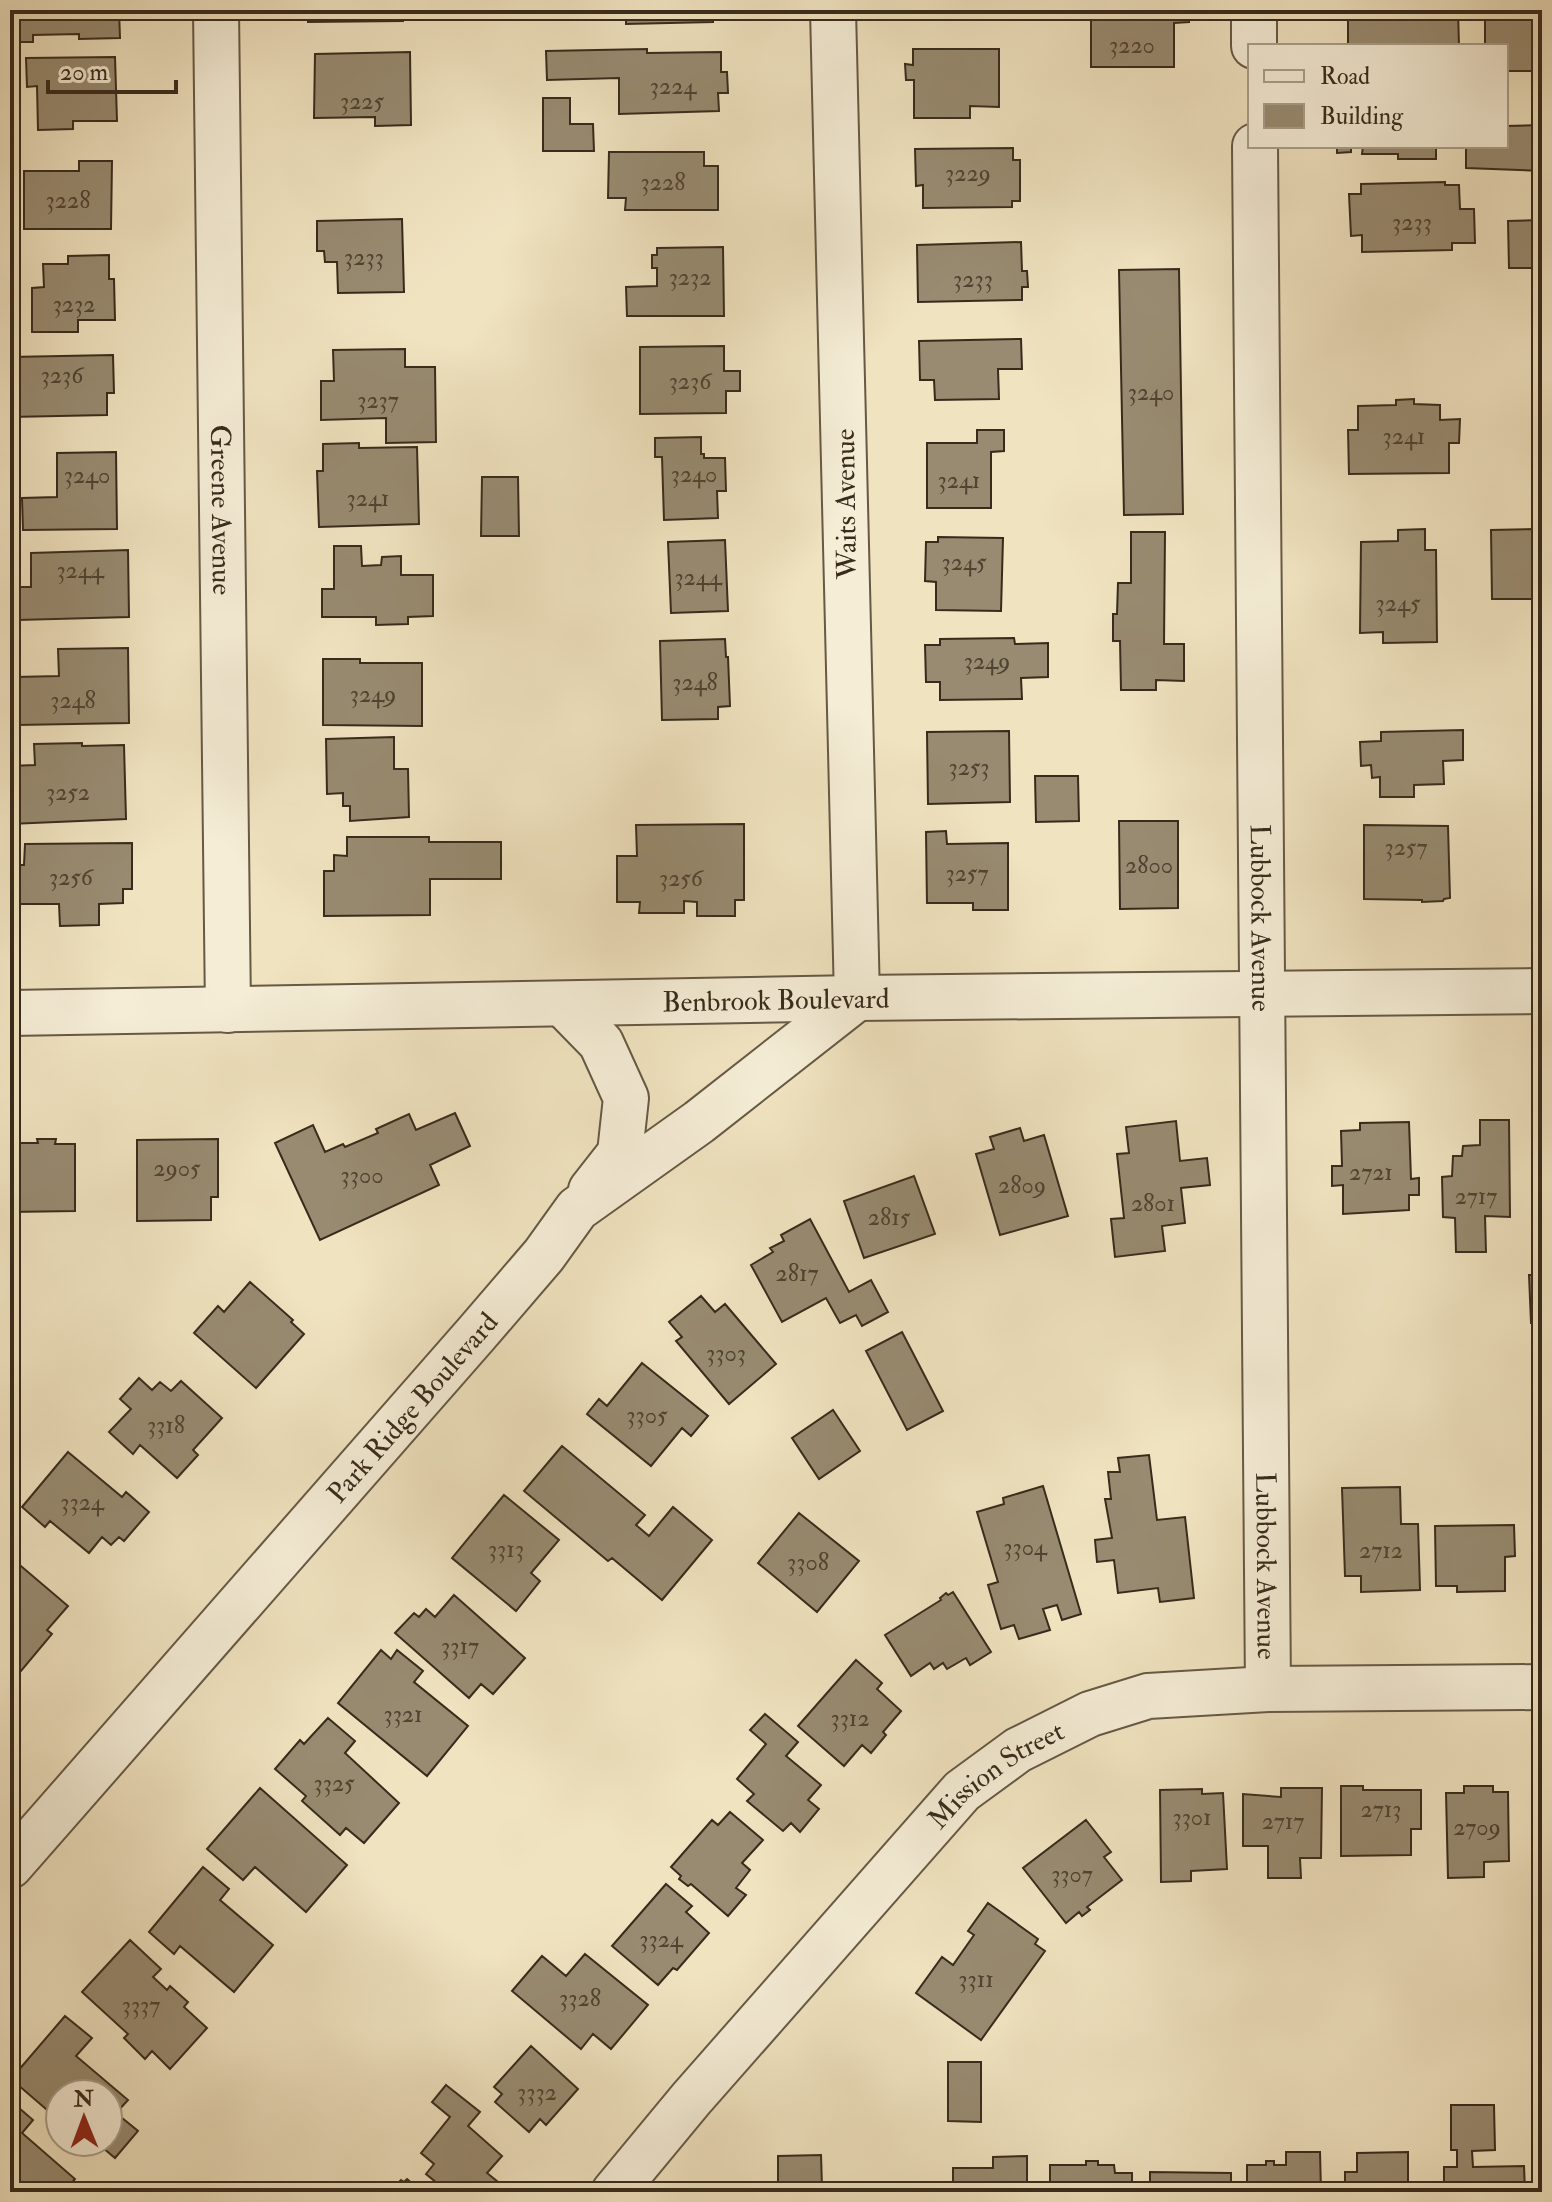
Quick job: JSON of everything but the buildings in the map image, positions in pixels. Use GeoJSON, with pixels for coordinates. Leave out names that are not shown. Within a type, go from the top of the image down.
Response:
{"type":"FeatureCollection","features":[{"type":"Feature","properties":{"kind":"street","name":"Greene Avenue"},"geometry":{"type":"LineString","coordinates":[[216,10],[228,1010]]}},
{"type":"Feature","properties":{"kind":"street","name":"Waits Avenue"},"geometry":{"type":"LineString","coordinates":[[833,10],[857,998]]}},
{"type":"Feature","properties":{"kind":"street"},"geometry":{"type":"LineString","coordinates":[[1254,10],[1254,44]]}},
{"type":"Feature","properties":{"kind":"street","name":"Lubbock Avenue"},"geometry":{"type":"LineString","coordinates":[[1255,148],[1268,1689]]}},
{"type":"Feature","properties":{"kind":"street","name":"Benbrook Boulevard"},"geometry":{"type":"LineString","coordinates":[[10,1013],[857,998],[1542,991]]}},
{"type":"Feature","properties":{"kind":"street","name":"Park Ridge Boulevard"},"geometry":{"type":"LineString","coordinates":[[10,1866],[477,1333],[544,1255],[577,1209],[699,1122],[857,998]]}},
{"type":"Feature","properties":{"kind":"street"},"geometry":{"type":"LineString","coordinates":[[563,1004],[601,1043],[626,1098],[620,1153],[577,1209]]}},
{"type":"Feature","properties":{"kind":"street","name":"Mission Street"},"geometry":{"type":"LineString","coordinates":[[614,2192],[701,2087],[962,1791],[1018,1750],[1090,1714],[1148,1696],[1268,1689],[1542,1687]]}}]}
